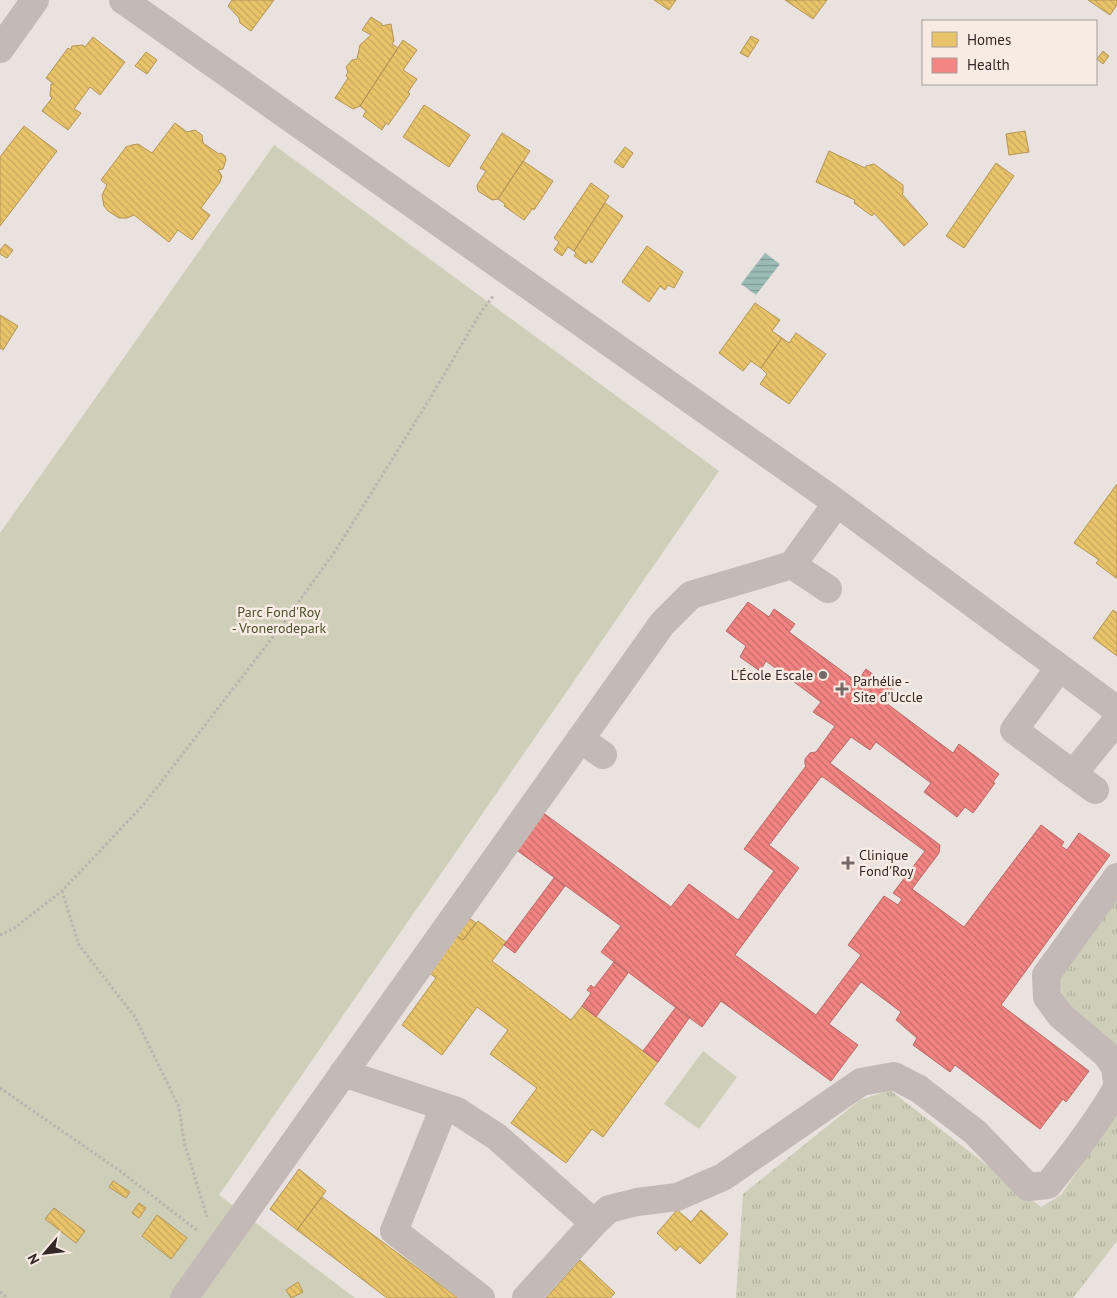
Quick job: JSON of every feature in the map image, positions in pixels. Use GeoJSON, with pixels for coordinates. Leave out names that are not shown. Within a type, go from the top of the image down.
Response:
{"type":"FeatureCollection","features":[{"type":"Feature","properties":{"kind":"street"},"geometry":{"type":"LineString","coordinates":[[0,49],[36,0]]}},
{"type":"Feature","properties":{"kind":"street"},"geometry":{"type":"LineString","coordinates":[[123,0],[838,503],[1117,710]]}},
{"type":"Feature","properties":{"kind":"street"},"geometry":{"type":"LineString","coordinates":[[184,1298],[662,624],[691,595],[792,565],[838,503]]}},
{"type":"Feature","properties":{"kind":"street"},"geometry":{"type":"LineString","coordinates":[[792,565],[828,589]]}},
{"type":"Feature","properties":{"kind":"street"},"geometry":{"type":"LineString","coordinates":[[1059,668],[1008,725],[1095,790]]}},
{"type":"Feature","properties":{"kind":"street"},"geometry":{"type":"LineString","coordinates":[[1073,774],[1117,720]]}},
{"type":"Feature","properties":{"kind":"street"},"geometry":{"type":"LineString","coordinates":[[580,739],[603,755]]}},
{"type":"Feature","properties":{"kind":"street"},"geometry":{"type":"LineString","coordinates":[[1117,877],[1046,976],[1047,997],[1060,1015],[1106,1054],[1115,1067],[1117,1082]]}},
{"type":"Feature","properties":{"kind":"street"},"geometry":{"type":"LineString","coordinates":[[343,1073],[457,1111],[497,1137],[594,1223]]}},
{"type":"Feature","properties":{"kind":"street"},"geometry":{"type":"LineString","coordinates":[[526,1298],[609,1209],[637,1202],[677,1197],[723,1177],[861,1082],[894,1076],[919,1089],[975,1132],[1028,1187],[1048,1185],[1076,1151],[1117,1088]]}},
{"type":"Feature","properties":{"kind":"street"},"geometry":{"type":"LineString","coordinates":[[444,1106],[394,1231],[482,1298]]}},
{"type":"Feature","properties":{"kind":"path"},"geometry":{"type":"LineString","coordinates":[[0,935],[13,929],[62,891],[145,803],[282,625],[336,550],[481,312],[493,296]]}},
{"type":"Feature","properties":{"kind":"path"},"geometry":{"type":"LineString","coordinates":[[62,891],[78,945],[135,1017],[179,1106],[184,1142],[217,1251]]}},
{"type":"Feature","properties":{"kind":"path"},"geometry":{"type":"LineString","coordinates":[[0,1088],[120,1171],[186,1220],[217,1251]]}},
{"type":"Feature","properties":{"kind":"path"},"geometry":{"type":"LineString","coordinates":[[0,1292],[8,1298]]}},
{"type":"Feature","properties":{"kind":"green space","name":"Parc Fond'Roy - Vronerodepark"},"geometry":{"type":"Polygon","coordinates":[[[274,145],[719,471],[219,1195],[355,1298],[0,1298],[0,533],[274,145]]]}},
{"type":"Feature","properties":{"kind":"green space"},"geometry":{"type":"Polygon","coordinates":[[[1117,894],[1117,1051],[1065,1006],[1058,977],[1117,894]]]}},
{"type":"Feature","properties":{"kind":"green space"},"geometry":{"type":"Polygon","coordinates":[[[703,1051],[737,1077],[699,1129],[664,1104],[703,1051]]]}},
{"type":"Feature","properties":{"kind":"green space"},"geometry":{"type":"Polygon","coordinates":[[[890,1090],[1041,1207],[1061,1195],[1117,1113],[1117,1241],[1073,1298],[736,1298],[743,1194],[860,1100],[890,1090]]]}},
{"type":"Feature","properties":{"kind":"water"},"geometry":{"type":"Polygon","coordinates":[[[765,253],[780,264],[756,295],[741,284],[765,253]]]}},
{"type":"Feature","properties":{"kind":"building: Homes"},"geometry":{"type":"Polygon","coordinates":[[[232,0],[274,0],[251,31],[240,23],[239,18],[228,6],[232,0]]]}},
{"type":"Feature","properties":{"kind":"building: Homes"},"geometry":{"type":"Polygon","coordinates":[[[654,0],[676,0],[669,10],[654,0]]]}},
{"type":"Feature","properties":{"kind":"building: Homes"},"geometry":{"type":"Polygon","coordinates":[[[785,0],[827,0],[813,19],[785,0]]]}},
{"type":"Feature","properties":{"kind":"building: Homes"},"geometry":{"type":"Polygon","coordinates":[[[1088,0],[1117,0],[1117,5],[1110,15],[1088,0]]]}},
{"type":"Feature","properties":{"kind":"building: Homes"},"geometry":{"type":"Polygon","coordinates":[[[371,17],[382,24],[381,26],[391,24],[394,41],[392,44],[398,48],[360,106],[353,109],[335,98],[348,78],[346,76],[348,72],[346,67],[352,60],[357,59],[360,45],[371,35],[362,30],[371,17]]]}},
{"type":"Feature","properties":{"kind":"building: Homes"},"geometry":{"type":"Polygon","coordinates":[[[751,36],[759,40],[748,57],[740,53],[751,36]]]}},
{"type":"Feature","properties":{"kind":"building: Homes"},"geometry":{"type":"Polygon","coordinates":[[[93,37],[125,62],[100,95],[90,87],[74,109],[81,113],[68,130],[42,111],[52,98],[50,96],[51,84],[54,84],[46,78],[68,48],[71,50],[72,46],[83,45],[85,47],[93,37]]]}},
{"type":"Feature","properties":{"kind":"building: Homes"},"geometry":{"type":"Polygon","coordinates":[[[403,40],[417,50],[403,70],[417,79],[408,92],[410,94],[388,125],[386,123],[382,130],[363,116],[366,111],[360,106],[403,40]]]}},
{"type":"Feature","properties":{"kind":"building: Homes"},"geometry":{"type":"Polygon","coordinates":[[[1103,51],[1109,56],[1103,64],[1097,59],[1103,51]]]}},
{"type":"Feature","properties":{"kind":"building: Homes"},"geometry":{"type":"Polygon","coordinates":[[[146,52],[157,60],[147,74],[135,66],[146,52]]]}},
{"type":"Feature","properties":{"kind":"building: Homes"},"geometry":{"type":"Polygon","coordinates":[[[424,105],[470,135],[449,167],[403,137],[424,105]]]}},
{"type":"Feature","properties":{"kind":"building: Homes"},"geometry":{"type":"Polygon","coordinates":[[[175,123],[187,132],[195,130],[202,135],[203,143],[219,154],[221,153],[225,156],[226,160],[223,169],[218,170],[222,176],[220,182],[201,208],[210,215],[192,240],[178,230],[169,242],[134,215],[127,218],[119,218],[108,211],[104,206],[102,195],[107,185],[101,180],[126,147],[138,144],[152,153],[175,123]]]}},
{"type":"Feature","properties":{"kind":"building: Homes"},"geometry":{"type":"Polygon","coordinates":[[[24,126],[57,151],[0,226],[0,157],[24,126]]]}},
{"type":"Feature","properties":{"kind":"building: Homes"},"geometry":{"type":"Polygon","coordinates":[[[1025,131],[1029,152],[1009,155],[1006,134],[1025,131]]]}},
{"type":"Feature","properties":{"kind":"building: Homes"},"geometry":{"type":"Polygon","coordinates":[[[502,133],[530,151],[498,199],[492,200],[478,191],[477,185],[486,171],[480,168],[502,133]]]}},
{"type":"Feature","properties":{"kind":"building: Homes"},"geometry":{"type":"Polygon","coordinates":[[[625,147],[633,153],[623,168],[614,162],[625,147]]]}},
{"type":"Feature","properties":{"kind":"building: Homes"},"geometry":{"type":"Polygon","coordinates":[[[829,151],[865,168],[874,164],[903,185],[902,194],[928,224],[904,246],[874,213],[872,216],[854,203],[855,200],[816,182],[829,151]]]}},
{"type":"Feature","properties":{"kind":"building: Homes"},"geometry":{"type":"Polygon","coordinates":[[[523,161],[553,181],[534,210],[533,208],[524,220],[504,206],[505,204],[498,199],[523,161]]]}},
{"type":"Feature","properties":{"kind":"building: Homes"},"geometry":{"type":"Polygon","coordinates":[[[996,163],[1014,176],[964,248],[946,236],[996,163]]]}},
{"type":"Feature","properties":{"kind":"building: Homes"},"geometry":{"type":"Polygon","coordinates":[[[591,183],[609,196],[574,251],[568,247],[562,256],[554,250],[559,242],[554,238],[591,183]]]}},
{"type":"Feature","properties":{"kind":"building: Homes"},"geometry":{"type":"Polygon","coordinates":[[[605,203],[623,216],[592,263],[588,260],[586,264],[574,256],[576,253],[574,251],[605,203]]]}},
{"type":"Feature","properties":{"kind":"building: Homes"},"geometry":{"type":"Polygon","coordinates":[[[5,244],[13,250],[7,258],[0,254],[0,250],[5,244]]]}},
{"type":"Feature","properties":{"kind":"building: Homes"},"geometry":{"type":"Polygon","coordinates":[[[647,246],[683,272],[674,288],[668,285],[665,290],[660,286],[649,302],[622,282],[647,246]]]}},
{"type":"Feature","properties":{"kind":"building: Homes"},"geometry":{"type":"Polygon","coordinates":[[[755,303],[780,320],[772,331],[782,338],[761,368],[751,361],[743,371],[719,353],[755,303]]]}},
{"type":"Feature","properties":{"kind":"building: Homes"},"geometry":{"type":"Polygon","coordinates":[[[0,315],[18,326],[3,350],[0,348],[0,315]]]}},
{"type":"Feature","properties":{"kind":"building: Homes"},"geometry":{"type":"Polygon","coordinates":[[[796,333],[826,354],[789,404],[760,384],[767,374],[761,368],[782,338],[789,343],[796,333]]]}},
{"type":"Feature","properties":{"kind":"building: Homes"},"geometry":{"type":"Polygon","coordinates":[[[1117,484],[1116,578],[1096,563],[1099,560],[1074,543],[1117,484]]]}},
{"type":"Feature","properties":{"kind":"building: Homes"},"geometry":{"type":"Polygon","coordinates":[[[1113,610],[1117,613],[1117,656],[1093,638],[1113,610]]]}},
{"type":"Feature","properties":{"kind":"building: Homes"},"geometry":{"type":"Polygon","coordinates":[[[464,914],[476,923],[463,940],[452,932],[464,914]]]}},
{"type":"Feature","properties":{"kind":"building: Homes"},"geometry":{"type":"Polygon","coordinates":[[[478,921],[506,942],[492,961],[571,1020],[582,1006],[658,1062],[603,1137],[592,1129],[566,1163],[511,1123],[537,1088],[490,1054],[508,1030],[477,1007],[442,1055],[402,1025],[436,978],[421,967],[449,930],[463,940],[478,921]]]}},
{"type":"Feature","properties":{"kind":"building: Homes"},"geometry":{"type":"Polygon","coordinates":[[[299,1169],[326,1191],[297,1230],[270,1209],[299,1169]]]}},
{"type":"Feature","properties":{"kind":"building: Homes"},"geometry":{"type":"Polygon","coordinates":[[[113,1181],[130,1192],[126,1198],[109,1187],[113,1181]]]}},
{"type":"Feature","properties":{"kind":"building: Homes"},"geometry":{"type":"Polygon","coordinates":[[[322,1197],[458,1298],[387,1298],[297,1230],[322,1197]]]}},
{"type":"Feature","properties":{"kind":"building: Homes"},"geometry":{"type":"Polygon","coordinates":[[[139,1203],[146,1208],[139,1218],[132,1213],[139,1203]]]}},
{"type":"Feature","properties":{"kind":"building: Homes"},"geometry":{"type":"Polygon","coordinates":[[[54,1208],[85,1231],[76,1243],[45,1219],[54,1208]]]}},
{"type":"Feature","properties":{"kind":"building: Homes"},"geometry":{"type":"Polygon","coordinates":[[[677,1210],[691,1222],[701,1210],[728,1234],[700,1264],[680,1246],[676,1251],[657,1233],[677,1210]]]}},
{"type":"Feature","properties":{"kind":"building: Homes"},"geometry":{"type":"Polygon","coordinates":[[[157,1215],[187,1238],[171,1259],[142,1236],[157,1215]]]}},
{"type":"Feature","properties":{"kind":"building: Homes"},"geometry":{"type":"Polygon","coordinates":[[[580,1260],[615,1293],[610,1298],[546,1298],[580,1260]]]}},
{"type":"Feature","properties":{"kind":"building: Homes"},"geometry":{"type":"Polygon","coordinates":[[[298,1282],[303,1292],[291,1298],[286,1290],[298,1282]]]}},
{"type":"Feature","properties":{"kind":"building: Health","name":"Clinique Fond'Roy"},"geometry":{"type":"Polygon","coordinates":[[[748,602],[769,617],[774,609],[795,624],[789,632],[857,682],[866,669],[895,691],[886,703],[953,753],[959,744],[999,774],[993,782],[995,783],[973,813],[965,807],[957,817],[924,792],[931,783],[876,742],[870,750],[851,737],[830,763],[940,845],[939,853],[912,889],[964,927],[1041,825],[1064,842],[1061,846],[1067,850],[1079,833],[1110,855],[1001,1005],[1089,1071],[1066,1102],[1063,1099],[1040,1129],[955,1065],[950,1072],[913,1045],[917,1038],[896,1020],[901,1012],[861,982],[829,1024],[858,1045],[831,1081],[721,1001],[702,1027],[601,952],[621,926],[511,846],[538,809],[671,907],[689,884],[738,920],[774,871],[744,849],[806,766],[805,759],[810,753],[816,752],[835,726],[813,712],[821,702],[766,661],[760,671],[740,657],[746,646],[726,631],[748,602]],[[821,777],[769,845],[799,868],[735,955],[816,1015],[861,955],[848,945],[884,896],[898,905],[902,899],[893,893],[925,851],[821,777]]]}},
{"type":"Feature","properties":{"kind":"building: Health"},"geometry":{"type":"Polygon","coordinates":[[[554,878],[565,886],[515,953],[504,945],[554,878]]]}},
{"type":"Feature","properties":{"kind":"building: Health"},"geometry":{"type":"Polygon","coordinates":[[[614,962],[628,973],[596,1017],[582,1006],[591,993],[587,990],[591,985],[594,988],[614,962]]]}},
{"type":"Feature","properties":{"kind":"building: Health"},"geometry":{"type":"Polygon","coordinates":[[[676,1007],[690,1017],[658,1062],[643,1051],[676,1007]]]}},
{"type":"Feature","properties":{"kind":"place","name":"L'École Escale"},"geometry":{"type":"Point","coordinates":[823,675]}},
{"type":"Feature","properties":{"kind":"place","name":"Parhélie - Site d'Uccle"},"geometry":{"type":"Point","coordinates":[842,689]}},
{"type":"Feature","properties":{"kind":"place","name":"Clinique Fond'Roy"},"geometry":{"type":"Point","coordinates":[848,863]}}]}
